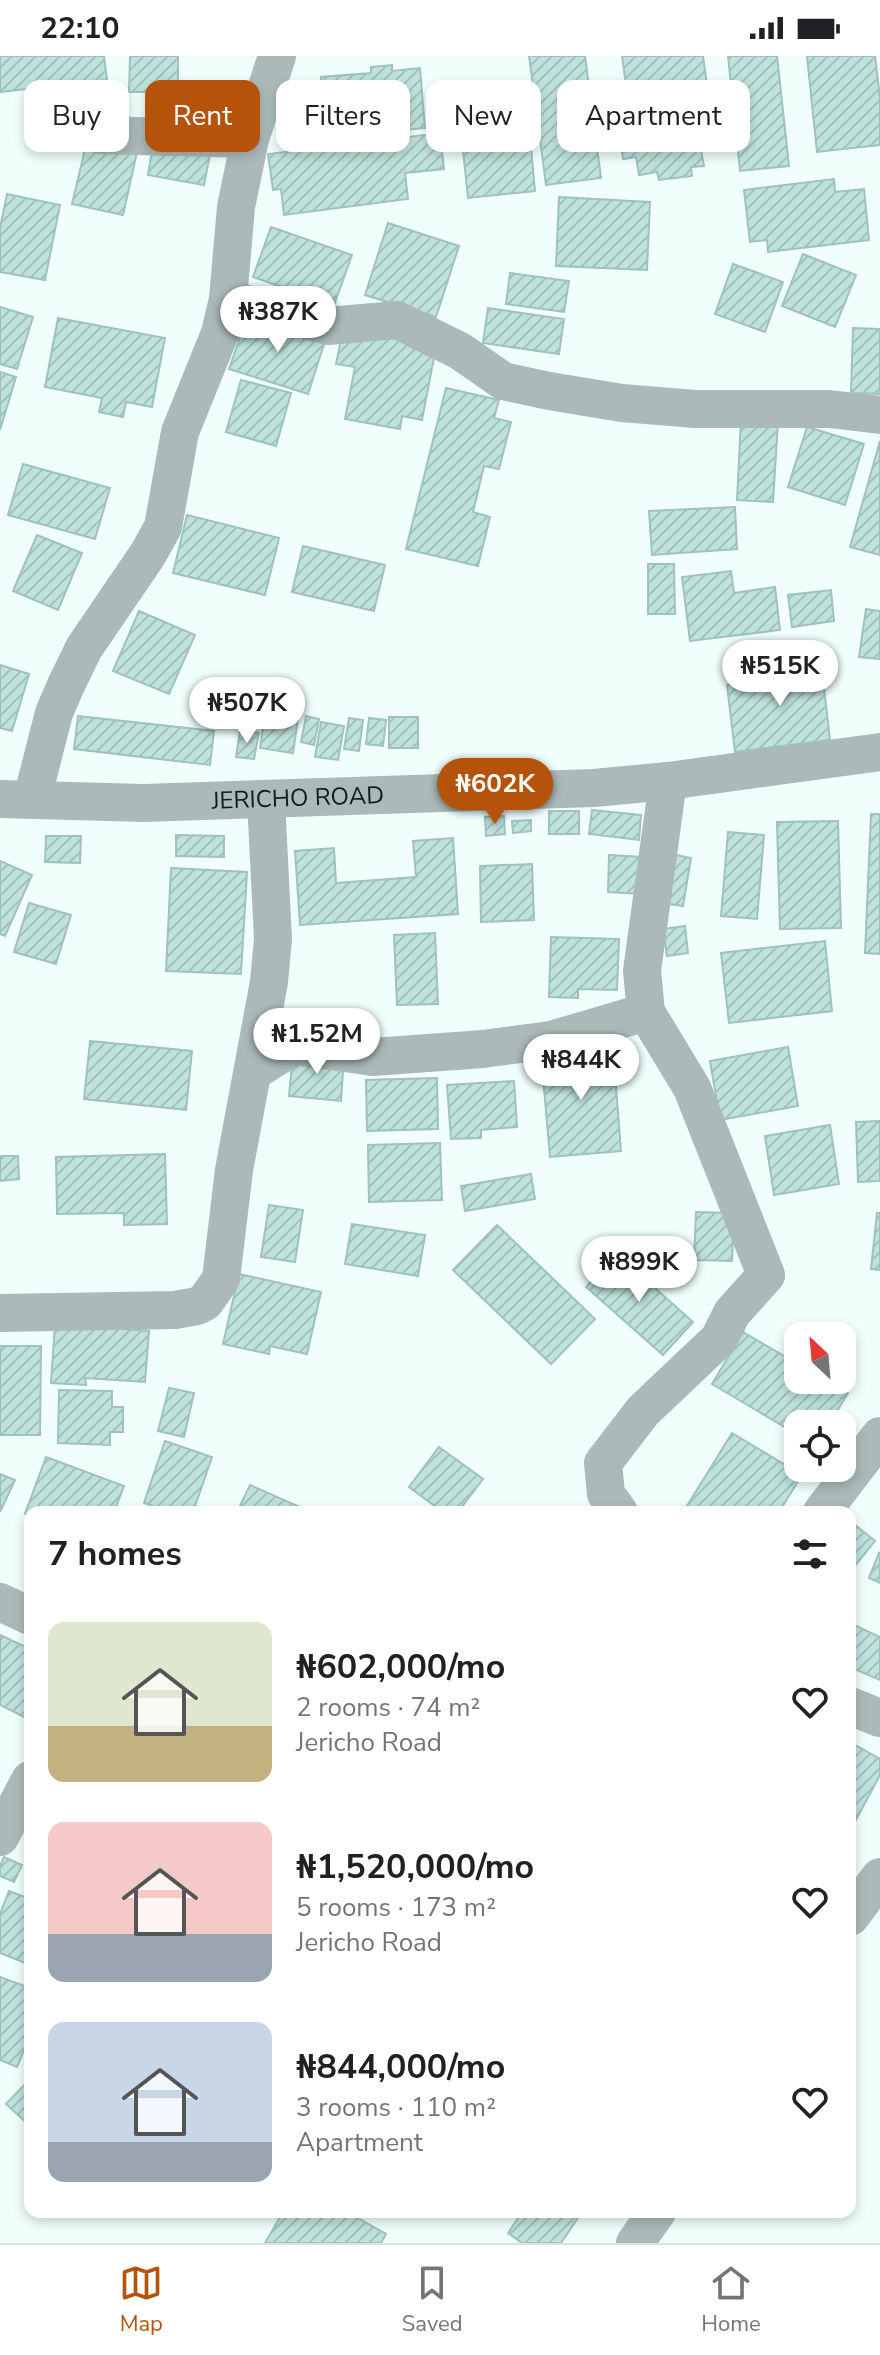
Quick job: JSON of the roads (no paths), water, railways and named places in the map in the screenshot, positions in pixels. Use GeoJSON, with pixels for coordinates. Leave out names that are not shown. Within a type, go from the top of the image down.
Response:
{"type":"FeatureCollection","features":[{"type":"Feature","properties":{"kind":"street"},"geometry":{"type":"LineString","coordinates":[[260,108],[277,56]]}},
{"type":"Feature","properties":{"kind":"street"},"geometry":{"type":"LineString","coordinates":[[16,799],[84,648],[163,527],[180,432],[220,333],[228,299],[236,207],[247,152]]}},
{"type":"Feature","properties":{"kind":"street"},"geometry":{"type":"LineString","coordinates":[[228,299],[328,326],[397,320],[460,351],[503,381],[549,391],[622,403],[695,409],[829,409],[880,415]]}},
{"type":"Feature","properties":{"kind":"street","name":"JERICHO ROAD"},"geometry":{"type":"LineString","coordinates":[[16,799],[143,803],[594,788],[880,752]]}},
{"type":"Feature","properties":{"kind":"street"},"geometry":{"type":"LineString","coordinates":[[615,1506],[606,1494],[603,1463],[643,1411],[719,1339],[732,1313],[766,1275],[692,1088],[646,1012],[642,971],[668,781]]}},
{"type":"Feature","properties":{"kind":"street"},"geometry":{"type":"LineString","coordinates":[[0,1313],[175,1310],[205,1302],[221,1279],[234,1170],[266,1004],[273,939],[266,800]]}},
{"type":"Feature","properties":{"kind":"street"},"geometry":{"type":"LineString","coordinates":[[266,1004],[294,1046]]}},
{"type":"Feature","properties":{"kind":"street"},"geometry":{"type":"LineString","coordinates":[[253,1072],[294,1046],[373,1057],[483,1049],[551,1040],[646,1012]]}},
{"type":"Feature","properties":{"kind":"street"},"geometry":{"type":"LineString","coordinates":[[827,1506],[880,1436]]}},
{"type":"Feature","properties":{"kind":"street"},"geometry":{"type":"LineString","coordinates":[[0,1602],[24,1613]]}},
{"type":"Feature","properties":{"kind":"street"},"geometry":{"type":"LineString","coordinates":[[856,1708],[880,1718]]}},
{"type":"Feature","properties":{"kind":"street"},"geometry":{"type":"LineString","coordinates":[[0,1837],[24,1791]]}},
{"type":"Feature","properties":{"kind":"street"},"geometry":{"type":"LineString","coordinates":[[856,1909],[880,1877]]}},
{"type":"Feature","properties":{"kind":"street"},"geometry":{"type":"LineString","coordinates":[[635,2243],[653,2218]]}}]}
